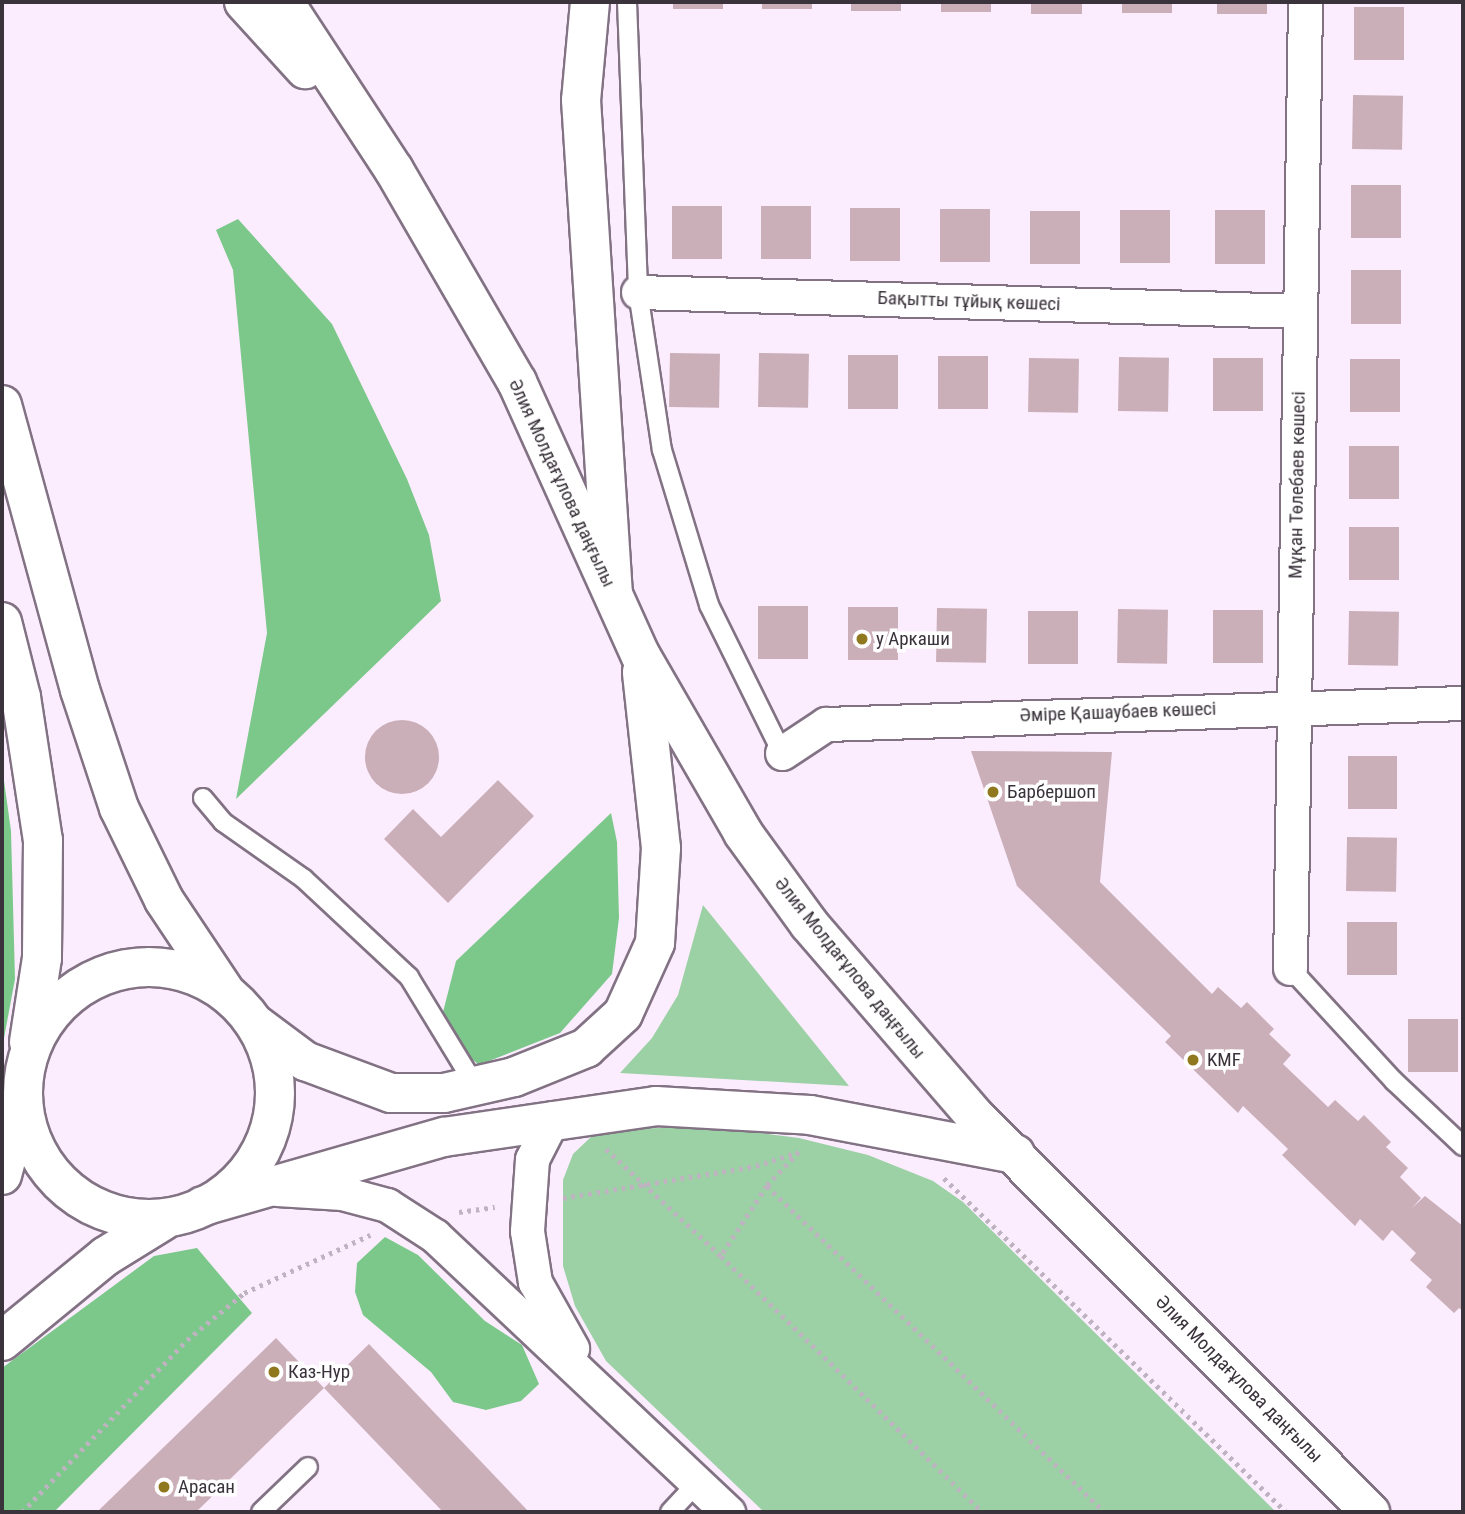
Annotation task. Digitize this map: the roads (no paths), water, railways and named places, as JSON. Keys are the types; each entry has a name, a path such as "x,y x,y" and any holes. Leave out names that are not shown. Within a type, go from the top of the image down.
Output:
{"main road":[{"path":"244,2 394,170"},
{"path":"284,2 394,170"},
{"path":"590,2 581,100 613,592"},
{"name":"Әлия Молдағұлова даңғылы","path":"394,170 516,382 641,656 743,833 809,924 974,1115 1370,1512"},
{"path":"2,405 80,690 119,808 164,900 225,991 254,1023 305,1061 391,1093 444,1093 514,1077 586,1048 623,1014 655,943 661,848 641,656"},
{"path":"2,622 20,697 43,840 42,958 22,1101 2,1175"},
{"path":"26,1061 42,1025 69,995 104,975 143,967 186,972 225,991"},
{"path":"203,1206 239,1184 264,1148 275,1106 272,1062 254,1023"},
{"path":"22,1101 31,1141 52,1175 82,1202 119,1217 163,1221"},
{"path":"2,1341 106,1256 163,1221 260,1188 444,1137 554,1118 656,1106 810,1115 1015,1154"}],"street":[{"name":"Мұқан Төлебаев көшесі","path":"1290,968 1305,2"},
{"name":"Бақытты тұйық көшесі","path":"638,292 1300,311"},
{"name":"Әміре Қашаубаев көшесі","path":"782,753 826,724 1294,705 1463,703"},
{"path":"554,1118 532,1158 526,1203 535,1282 553,1322 612,1404"},
{"path":"260,1188 342,1193 387,1205 435,1236 728,1512"}],"lane":[{"path":"627,2 638,292 662,450 709,605 782,753"},
{"path":"203,798 223,822 304,879 409,977 475,1085"},
{"path":"1290,968 1394,1081 1463,1146"},
{"path":"261,1512 308,1466"},
{"path":"670,1512 697,1483"}],"place":[{"name":"у Аркаши","path":"862,639"},
{"name":"Барбершоп","path":"993,792"},
{"name":"KMF","path":"1193,1060"},
{"name":"Каз-Нур","path":"274,1372"},
{"name":"Арасан","path":"164,1487"}]}
